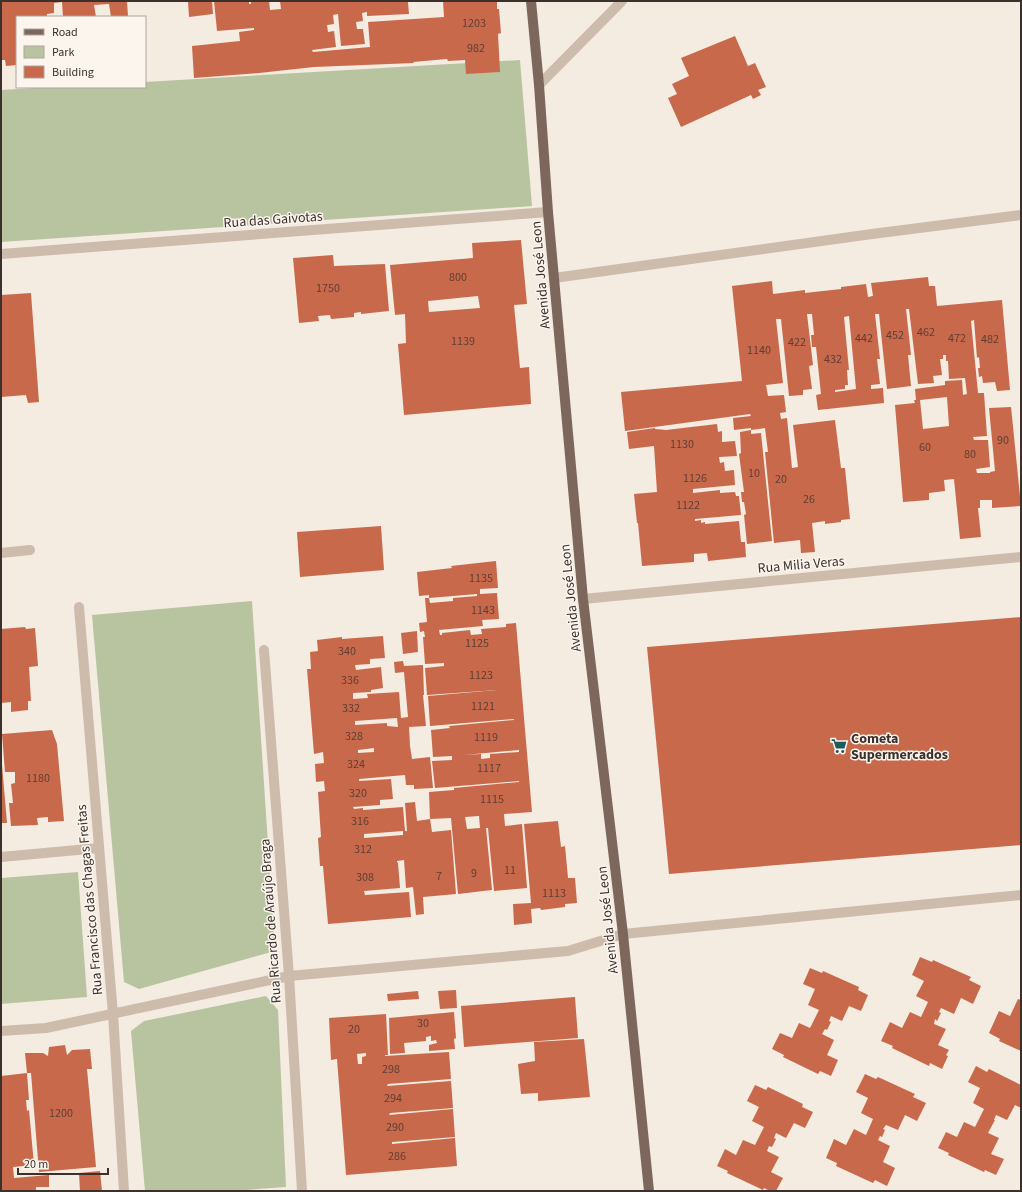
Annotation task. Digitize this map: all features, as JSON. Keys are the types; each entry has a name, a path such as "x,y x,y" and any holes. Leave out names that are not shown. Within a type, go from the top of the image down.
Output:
{"main road":[{"name":"Avenida José Leon","path":"531,1 539,85 548,212 583,599 623,934 649,1191"}],"street":[{"path":"539,85 622,1"},
{"name":"Rua das Gaivotas","path":"1,254 548,212"},
{"path":"554,278 1021,215"},
{"path":"1,553 30,550"},
{"name":"Rua Milia Veras","path":"583,599 1021,557"},
{"name":"Rua Francisco das Chagas Freitas","path":"79,607 112,1014 124,1191"},
{"name":"Rua Ricardo de Araújo Braga","path":"264,650 289,976 302,1191"},
{"path":"1,857 99,848"},
{"path":"1,1031 46,1028 289,976 568,951 623,934 1021,895"}],"green space":[{"path":"520,60 532,206 1,242 1,90 37,88 146,88 146,82"},
{"path":"252,601 275,951 139,989 124,982 92,615"},
{"path":"78,872 87,997 1,1004 1,878"},
{"path":"266,996 278,1010 286,1187 232,1191 145,1191 131,1031 144,1021"}],"building":[{"path":"1,1 127,1 128,16 111,16 109,4 94,5 96,16 63,16 62,2 54,3 54,13 47,14 47,16 16,16 16,65 6,66 5,60 1,60"},
{"path":"188,1 212,1 213,14 189,17"},
{"path":"214,1 249,1 249,4 251,4 251,1 269,1 270,10 281,9 280,1 411,1 408,2 409,14 367,16 367,12 362,13 363,21 356,22 357,29 363,29 365,44 341,46 338,14 333,15 334,24 327,25 328,32 334,31 336,47 312,50 313,52 370,47 368,22 444,17 443,1 497,1 501,33 498,34 500,72 466,74 465,60 448,61 447,59 413,62 414,63 314,67 194,78 192,46 240,41 239,32 254,30 254,28 217,31"},
{"path":"735,36 748,66 755,63 766,87 758,90 761,95 753,99 751,95 681,127 668,98 677,94 672,84 689,76 681,58"},
{"path":"521,240 527,304 514,305 520,368 529,367 531,404 404,415 398,344 406,343 405,314 395,315 390,265 473,258 472,243","holes":["478,296 480,308 429,312 428,301"]},
{"path":"333,255 334,266 385,264 389,311 361,314 361,312 354,313 354,317 331,319 330,315 318,316 319,321 299,323 293,258"},
{"path":"928,277 929,286 935,286 937,306 1002,300 1010,390 997,391 995,382 983,383 982,376 979,377 978,368 980,368 979,357 977,358 974,320 971,321 978,393 984,393 987,436 973,437 974,440 988,440 990,467 976,469 977,473 990,473 995,471 989,408 1011,407 1021,506 992,508 992,500 980,500 980,508 978,508 981,537 960,539 954,479 944,480 945,491 929,493 929,500 903,502 895,405 915,403 915,389 945,385 945,381 962,380 963,395 967,394 965,378 949,379 948,361 946,361 946,355 943,355 943,359 940,359 942,375 933,376 934,383 918,384 909,309 906,309 911,355 908,355 911,386 887,389 879,314 875,314 880,359 877,359 880,384 871,385 871,389 883,388 884,403 818,410 816,395 821,394 816,347 812,347 811,335 814,335 812,314 807,314 813,365 809,366 812,389 803,390 803,395 789,396 781,319 776,319 783,383 766,385 768,396 784,395 786,412 780,413 781,419 787,418 792,468 798,467 793,425 835,420 841,468 845,468 850,519 825,524 825,521 812,523 815,552 801,553 800,540 774,543 765,452 768,452 765,428 734,430 733,418 751,416 750,414 625,431 621,392 742,381 732,286 772,281 773,294 805,290 805,293 841,289 841,287 866,284 868,297 873,296 871,283","holes":["849,316 856,389 835,392 835,390 845,389 845,385 848,385 847,370 849,370 844,317","947,397 949,426 923,429 920,400"]},
{"path":"31,293 39,402 28,403 26,395 1,397 1,295"},
{"path":"717,424 718,432 722,431 722,442 735,441 737,456 719,457 720,463 724,462 725,471 734,470 735,485 693,489 693,493 720,490 720,493 735,492 736,496 739,496 741,515 695,519 695,521 701,520 701,523 705,522 705,524 739,521 741,542 745,542 746,557 708,561 707,553 694,554 694,562 642,566 634,494 657,492 654,446 629,449 627,432 655,428 666,430"},
{"path":"751,430 751,434 761,433 772,541 747,544 744,515 746,514 744,502 742,502 741,492 744,492 739,454 741,453 740,432"},
{"path":"381,526 384,570 300,577 297,532"},
{"path":"496,561 498,588 480,589 480,594 497,593 499,619 482,620 483,626 439,630 440,635 442,635 442,633 470,630 471,635 482,634 481,629 506,627 506,624 516,623 532,812 504,814 505,826 522,824 527,888 494,891 488,828 486,828 492,890 458,894 451,818 430,819 429,792 519,781 435,788 432,761 452,760 452,756 433,757 431,730 450,728 449,726 514,719 430,726 428,696 497,690 427,695 425,668 444,666 444,663 425,664 423,637 425,637 424,631 420,632 419,623 427,622 425,598 429,598 429,595 419,596 417,572 452,568 451,566","holes":["477,594 477,596 453,598 453,601 430,603 429,598","519,750 519,752 490,754 490,758 481,759 481,754 464,755","479,816 480,828 467,829 465,817"]},
{"name":"Cometa Supermercados","path":"1021,617 1021,845 669,874 647,647"},
{"path":"25,627 26,629 35,628 38,666 29,667 31,701 28,701 28,710 11,712 11,702 1,703 1,629"},
{"path":"417,631 418,652 403,654 401,633"},
{"path":"383,636 385,658 370,659 370,664 355,665 356,670 381,667 383,688 371,690 371,692 353,693 353,699 368,698 367,694 399,692 401,718 408,717 404,672 395,673 394,662 403,661 404,666 423,665 423,695 426,726 409,727 410,746 412,759 430,757 433,788 414,789 414,785 406,785 405,775 359,779 359,781 391,779 393,799 380,800 380,805 353,807 354,809 363,808 363,810 403,807 405,831 407,831 405,803 415,802 417,821 430,819 432,832 451,830 456,894 423,897 424,914 416,915 413,887 406,888 404,860 397,861 400,888 364,891 365,895 409,892 411,917 328,924 323,866 320,866 318,838 321,837 318,792 325,791 324,781 316,782 315,764 324,763 323,752 314,754 307,669 311,669 310,652 318,651 317,640 342,637 342,639","holes":["397,718 398,727 387,726 387,723 355,725 355,721","374,748 374,752 358,753 358,750","403,831 403,835 364,838 364,834"]},
{"path":"52,730 57,744 64,821 48,822 48,817 37,818 38,825 11,826 9,803 13,803 11,784 15,783 15,772 5,772 2,734"},
{"path":"2,765 7,823 1,823"},
{"path":"558,821 561,847 565,846 568,878 575,878 577,903 565,904 565,907 541,910 540,908 531,909 532,923 514,925 513,904 531,903 524,824"},
{"path":"920,957 932,962 933,960 971,977 969,980 981,986 973,1004 961,998 954,1014 941,1008 939,1012 941,1013 937,1021 935,1019 934,1024 946,1029 938,1045 949,1050 942,1069 930,1063 929,1066 881,1041 890,1022 902,1028 910,1012 921,1017 928,1002 916,996 924,981 912,975"},
{"path":"810,968 822,973 823,971 859,987 858,990 868,995 861,1011 849,1006 842,1021 831,1016 829,1021 831,1022 827,1030 825,1029 822,1034 834,1040 827,1055 838,1060 831,1076 820,1071 818,1074 783,1057 784,1055 772,1049 780,1033 792,1038 799,1023 810,1028 819,1010 808,1005 815,989 803,984"},
{"path":"456,990 457,1008 440,1009 438,991"},
{"path":"418,991 419,999 388,1001 387,994"},
{"path":"575,997 578,1038 464,1047 461,1006"},
{"path":"1018,999 1021,1000 1021,1051 999,1041 1000,1039 989,1033 999,1011 1010,1016"},
{"path":"454,1012 456,1038 454,1039 455,1049 429,1051 429,1045 437,1043 436,1040 431,1041 431,1036 426,1037 426,1041 404,1043 405,1053 390,1054 389,1018"},
{"path":"386,1014 388,1055 385,1056 449,1052 451,1079 388,1084 387,1086 451,1081 453,1108 390,1113 389,1115 453,1109 455,1137 392,1142 392,1144 455,1138 457,1166 346,1175 337,1059 331,1060 329,1018","holes":["366,1053 366,1056 362,1057 362,1064 358,1064 357,1054"]},
{"path":"584,1039 590,1097 538,1101 538,1093 521,1094 518,1064 535,1061 534,1042"},
{"path":"65,1045 67,1055 72,1050 90,1049 92,1069 87,1069 96,1167 39,1172 31,1073 27,1073 25,1053 43,1053 48,1056 49,1047"},
{"path":"976,1066 987,1072 989,1069 1021,1085 1021,1108 1015,1105 1007,1120 996,1115 988,1133 999,1138 991,1154 1004,1159 996,1175 985,1170 984,1172 948,1155 949,1153 938,1148 946,1132 957,1137 964,1122 975,1127 984,1109 973,1103 980,1088 968,1082"},
{"path":"27,1073 29,1100 26,1100 27,1111 29,1110 34,1165 13,1167 14,1178 49,1175 49,1187 36,1187 36,1191 1,1191 1,1076"},
{"path":"865,1074 876,1079 878,1077 915,1094 913,1097 926,1103 917,1121 905,1115 898,1130 886,1125 883,1129 885,1130 882,1137 880,1136 878,1140 890,1146 883,1162 895,1168 887,1186 875,1180 873,1183 836,1166 837,1163 826,1158 834,1139 846,1145 854,1129 866,1135 873,1119 861,1113 868,1098 856,1092"},
{"path":"755,1085 766,1090 768,1087 803,1104 802,1107 813,1112 805,1128 794,1123 786,1138 776,1133 774,1138 776,1139 772,1147 769,1146 767,1151 779,1157 771,1172 783,1178 776,1191 770,1191 764,1188 763,1190 727,1173 728,1171 717,1166 725,1149 736,1155 743,1140 755,1145 764,1127 752,1121 759,1107 747,1101"},
{"path":"100,1171 102,1191 80,1191 79,1173"}],"place":[{"name":"Cometa Supermercados","path":"839,746"}]}
